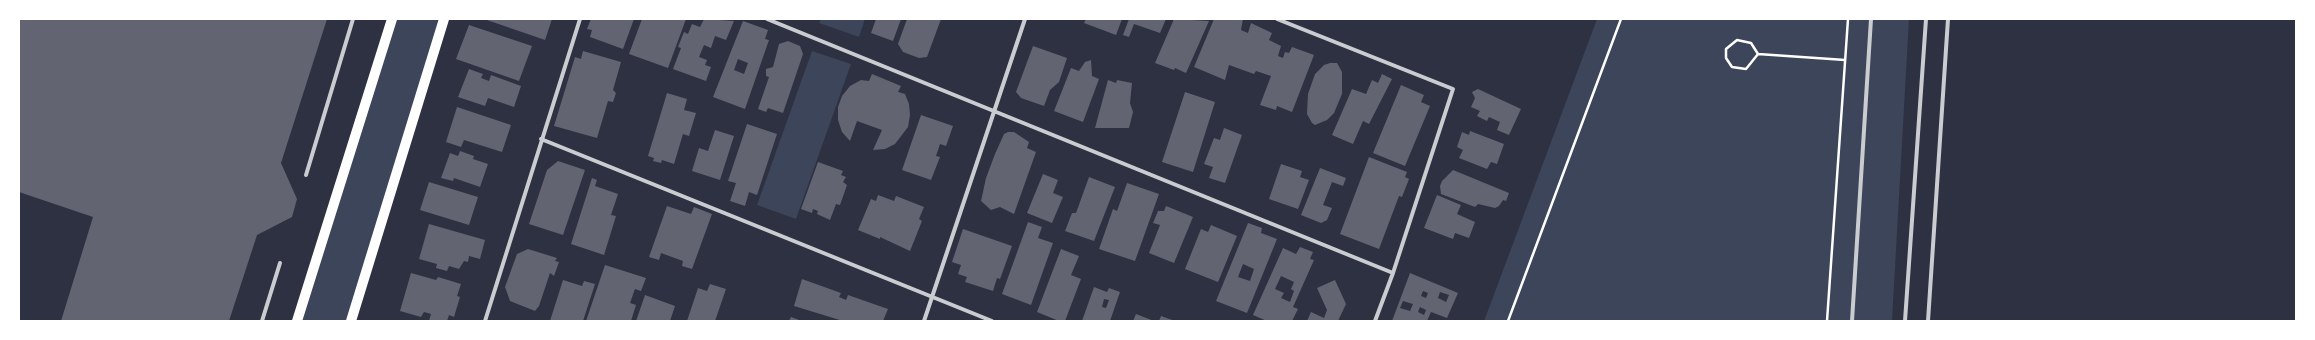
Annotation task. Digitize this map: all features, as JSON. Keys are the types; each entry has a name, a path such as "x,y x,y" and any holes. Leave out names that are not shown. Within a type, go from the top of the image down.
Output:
{"main road":[{"path":"298,321 392,19"},
{"path":"351,321 444,19"}],"street":[{"path":"306,176 353,19"},
{"path":"485,321 580,19"},
{"path":"767,19 1393,273"},
{"path":"924,321 996,111 1025,19"},
{"path":"1277,19 1453,89 1393,273 1375,321"},
{"path":"1852,321 1871,19"},
{"path":"1905,321 1926,19"},
{"path":"1928,321 1948,19"},
{"path":"541,139 992,321"},
{"path":"262,321 280,263"}],"path":[{"path":"1508,321 1621,19"},
{"path":"1827,321 1848,19"},
{"path":"1737,40 1752,43 1758,54 1746,69 1732,67 1726,58 1726,49 1737,40"},
{"path":"1758,54 1845,60"}],"shaded area":[{"path":"394,19 443,19 348,321 301,321"},
{"path":"821,19 865,19 859,37 819,23"},
{"path":"1597,19 1909,19 1892,321 1484,321"},
{"path":"812,51 851,64 796,219 757,205"}],"building":[{"path":"19,19 327,19 281,163 297,199 292,217 257,235 229,321 61,321 93,217 19,192"},
{"path":"484,19 552,19 545,40"},
{"path":"591,19 634,19 623,49 590,37 592,30 587,29"},
{"path":"642,19 686,19 668,68 629,54"},
{"path":"704,19 734,21 726,40 715,36 711,48 704,45 699,57 707,60 705,65 711,67 706,81 673,69 681,48 678,47 684,32 688,34 692,24 700,27"},
{"path":"876,19 901,19 893,41 871,33"},
{"path":"907,19 941,19 927,57 919,58 903,52 898,44"},
{"path":"1086,19 1122,19 1116,35 1084,23"},
{"path":"1129,19 1166,19 1160,33 1134,24 1129,37 1123,35"},
{"path":"1174,19 1209,21 1186,73 1175,68 1174,70 1155,63"},
{"path":"1214,19 1243,19 1241,30 1248,33 1251,23 1272,33 1269,40 1281,46 1278,56 1283,58 1285,52 1289,53 1292,47 1314,55 1292,112 1277,106 1276,110 1260,105 1271,76 1256,71 1254,74 1229,65 1225,80 1194,67"},
{"path":"743,21 768,30 765,39 769,40 745,109 713,97","holes":["738,59 748,63 744,74 734,70"]},
{"path":"469,25 532,46 519,81 456,59"},
{"path":"788,41 800,46 803,54 783,113 768,108 766,112 758,109 769,77 766,76 766,69 773,67 779,44"},
{"path":"1033,46 1067,58 1059,82 1050,90 1044,106 1021,98 1016,92"},
{"path":"583,51 621,62 613,90 616,93 613,102 608,101 597,138 554,126 575,57 581,59"},
{"path":"1091,60 1092,76 1099,79 1083,122 1054,111 1071,68 1079,71 1085,62"},
{"path":"1337,63 1342,72 1342,94 1334,113 1327,120 1315,125 1312,123 1307,114 1308,94 1315,74 1324,65"},
{"path":"469,69 483,74 481,78 489,81 491,75 521,86 514,107 488,98 485,106 458,97"},
{"path":"872,74 901,86 898,92 905,94 909,104 910,115 908,127 895,144 885,149 873,150 882,130 857,121 850,141 842,132 838,120 838,107 842,96 850,86 861,80 869,81"},
{"path":"1382,74 1392,79 1369,124 1363,121 1353,144 1332,135 1352,89 1366,94 1372,80 1378,83"},
{"path":"1108,80 1116,83 1117,80 1132,83 1130,103 1133,112 1129,128 1095,128"},
{"path":"1401,85 1424,95 1421,102 1430,106 1405,166 1373,153"},
{"path":"1478,89 1521,109 1509,135 1497,130 1500,122 1489,117 1487,121 1477,116 1480,111 1471,107 1475,98 1472,92"},
{"path":"1185,92 1215,102 1193,172 1162,162"},
{"path":"667,93 687,99 684,110 696,113 689,136 683,134 674,164 662,160 661,163 653,161 654,158 648,156"},
{"path":"457,107 511,125 502,152 464,140 461,147 446,142"},
{"path":"921,115 953,126 946,146 940,144 936,156 940,157 931,180 902,170"},
{"path":"747,124 777,134 757,195 749,192 745,206 730,201 736,183 728,181"},
{"path":"1224,128 1242,135 1225,183 1209,178 1213,167 1204,164 1214,138 1220,140"},
{"path":"715,130 734,136 720,180 692,171 699,148 708,151"},
{"path":"1470,131 1504,144 1497,164 1491,162 1487,169 1459,158 1463,150 1457,147 1462,132 1469,135"},
{"path":"1014,132 1029,142 1027,148 1036,152 1014,214 1000,207 991,210 981,201 986,178 995,154 1004,134"},
{"path":"460,151 474,156 473,159 488,164 480,187 454,178 453,181 441,178 450,153 458,156"},
{"path":"1369,157 1407,172 1405,177 1409,179 1402,197 1399,196 1379,249 1340,234"},
{"path":"558,161 585,170 563,235 529,224 547,170"},
{"path":"818,162 843,171 841,175 846,177 843,182 847,185 840,205 836,204 830,220 817,214 818,211 813,209 812,213 801,209"},
{"path":"1281,164 1302,171 1300,177 1309,180 1298,209 1269,199"},
{"path":"1320,168 1346,178 1343,186 1332,182 1323,205 1332,208 1327,220 1321,223 1301,215"},
{"path":"1453,170 1509,193 1506,201 1503,200 1499,206 1495,208 1478,204 1475,207 1441,194 1440,186 1442,181"},
{"path":"1043,174 1058,180 1053,193 1063,197 1052,223 1027,213"},
{"path":"1089,177 1115,187 1094,241 1065,231 1072,213 1076,213"},
{"path":"592,178 597,180 595,186 618,194 611,215 616,216 604,255 571,244"},
{"path":"429,182 478,197 469,225 420,210"},
{"path":"1127,183 1159,194 1135,261 1099,249 1113,209 1117,211"},
{"path":"878,195 894,201 896,196 924,207 919,219 922,221 910,251 880,237 880,239 858,230 871,199 876,201"},
{"path":"1437,195 1461,205 1457,214 1475,222 1469,238 1455,233 1453,239 1424,228"},
{"path":"667,206 691,214 694,207 712,214 692,269 682,266 683,261 661,253 659,260 649,257"},
{"path":"1166,206 1193,217 1174,263 1149,253 1160,225 1153,223 1158,211 1164,211"},
{"path":"1028,222 1042,227 1038,238 1053,243 1031,305 1002,294"},
{"path":"1248,223 1262,228 1261,233 1277,239 1247,313 1216,301","holes":["1243,264 1254,269 1250,281 1238,277"]},
{"path":"429,224 485,240 480,259 469,256 468,262 464,261 459,269 449,266 447,271 436,268 437,264 419,259"},
{"path":"1211,225 1237,236 1218,282 1185,269 1201,229 1208,232"},
{"path":"963,229 1012,246 1000,279 997,278 993,291 965,282 967,277 958,274 961,265 952,262"},
{"path":"1300,247 1313,252 1310,259 1314,260 1293,307 1298,309 1292,321 1267,321 1253,315 1283,248 1296,254","holes":["1281,276 1294,282 1291,289 1294,291 1290,302 1281,298 1284,293 1275,289"]},
{"path":"528,249 557,258 555,261 559,262 554,276 550,273 539,306 535,311 510,301 505,287 517,254"},
{"path":"1061,249 1079,256 1071,275 1081,279 1065,321 1059,321 1037,312"},
{"path":"605,265 646,278 641,291 635,289 630,303 636,305 631,321 586,321"},
{"path":"411,273 436,280 438,277 461,284 457,296 460,297 454,317 449,315 447,321 429,321 431,314 424,312 421,317 400,311"},
{"path":"1410,273 1458,293 1447,318 1431,312 1427,321 1392,321","holes":["1423,291 1428,293 1426,298 1421,296","1440,292 1449,295 1446,302 1438,298","1403,301 1413,304 1410,311 1400,308","1420,307 1426,310 1424,315 1418,312"]},
{"path":"802,279 841,293 839,297 846,300 848,295 888,309 883,321 843,321 794,306"},
{"path":"563,280 582,286 584,281 595,284 583,321 550,321"},
{"path":"1335,280 1346,304 1338,321 1307,321 1311,312 1324,318 1327,310 1317,288"},
{"path":"710,284 726,289 715,321 687,321 698,288 707,291"},
{"path":"1094,287 1107,292 1109,288 1120,292 1110,321 1082,321","holes":["1104,299 1109,300 1106,308 1102,307"]},
{"path":"645,295 675,306 670,321 636,321"},
{"path":"1136,314 1154,321 1133,321"},
{"path":"1161,316 1175,321 1159,321"},
{"path":"791,317 802,321 789,321"}]}
